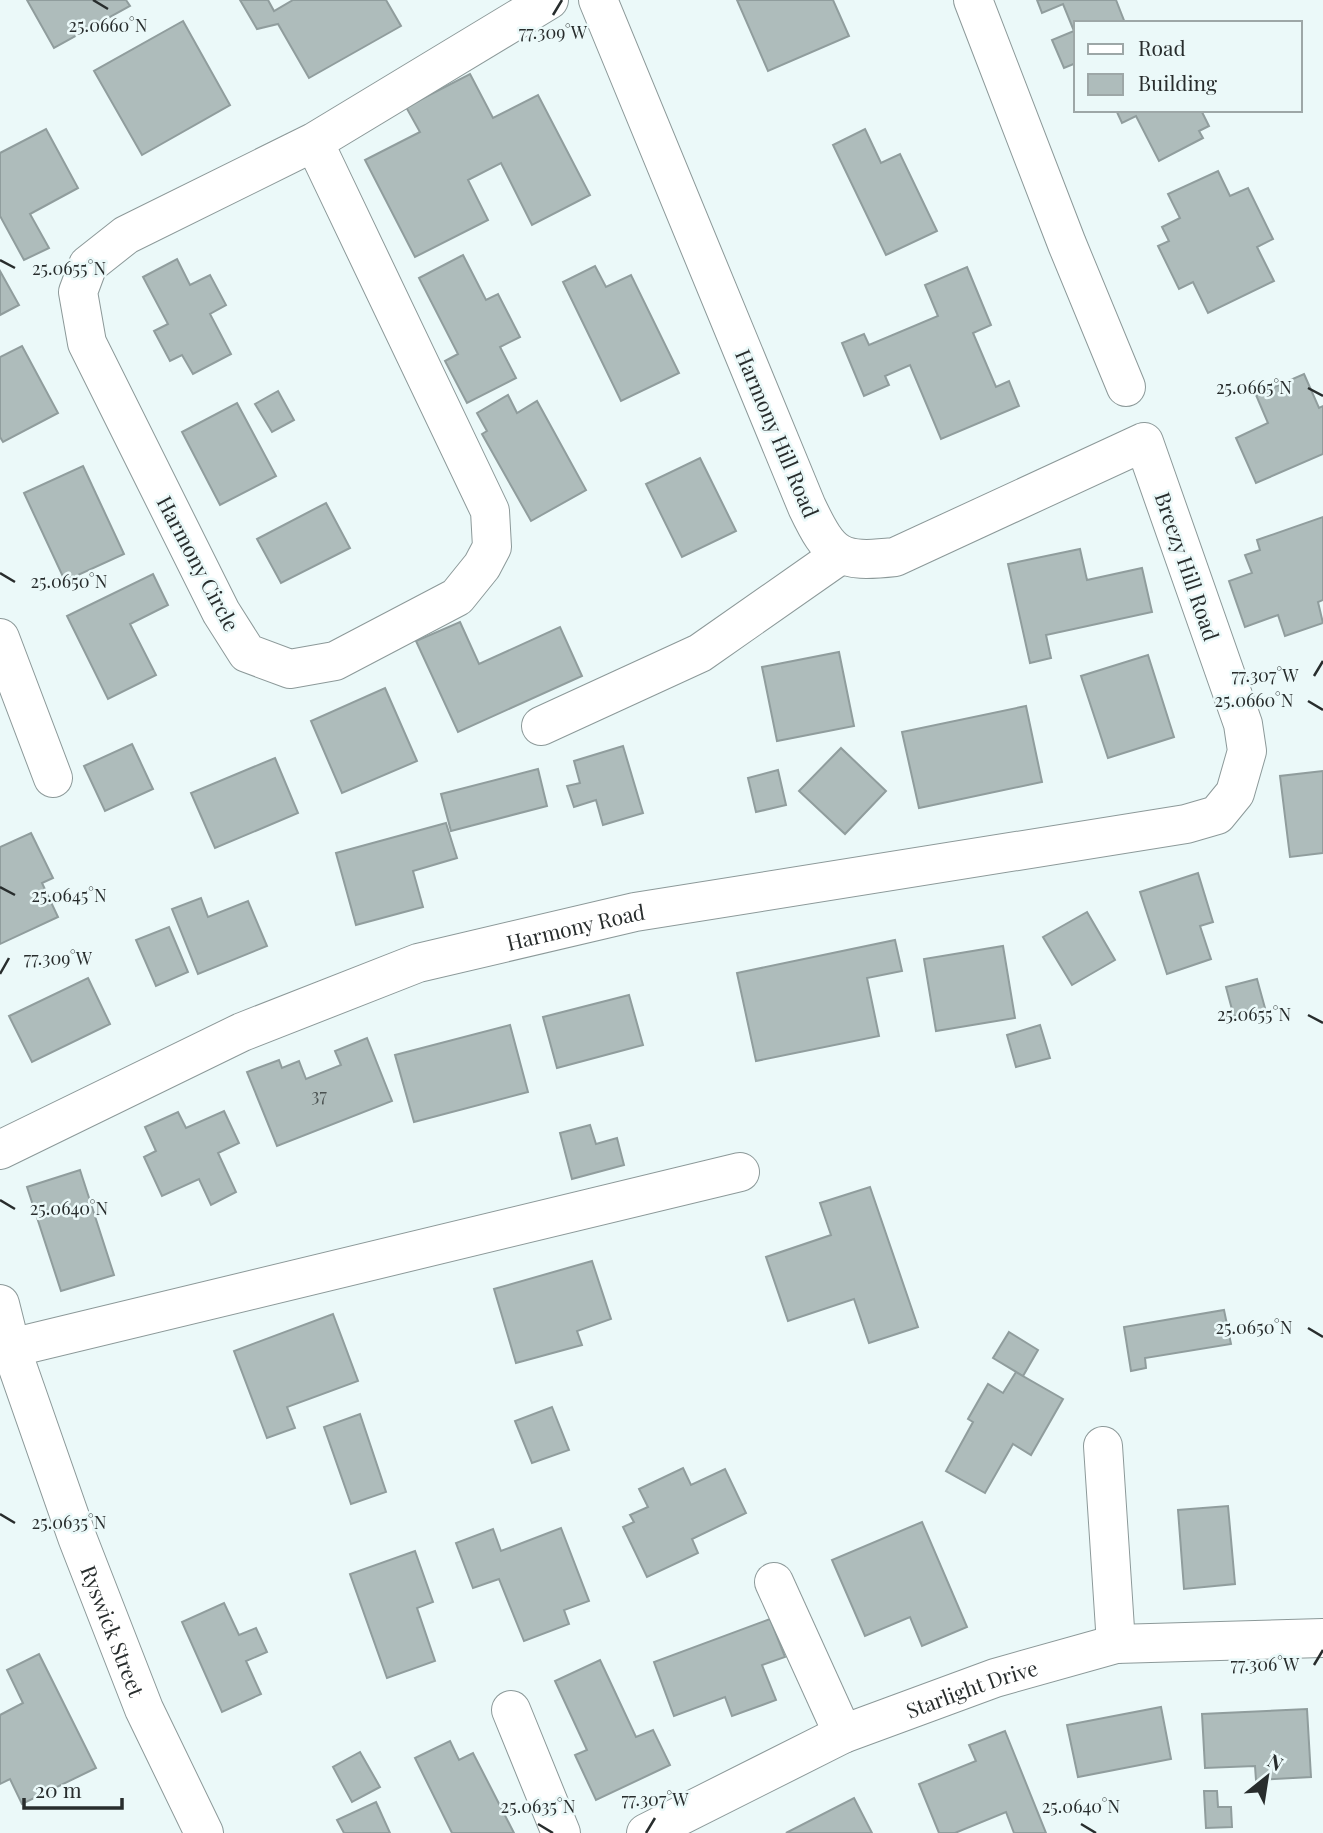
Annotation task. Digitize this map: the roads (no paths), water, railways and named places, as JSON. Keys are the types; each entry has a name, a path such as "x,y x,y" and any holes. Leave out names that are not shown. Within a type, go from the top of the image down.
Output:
{"street":[{"name":"Harmony Circle","path":"314,142 490,511 492,547 482,566 457,597 335,661 290,669 247,653 221,612 88,343 78,292 88,265 125,235 314,142 549,0"},
{"name":"Harmony Hill Road","path":"598,0 807,507 823,541 840,555"},
{"path":"973,0 1062,231 1126,387"},
{"name":"Breezy Hill Road","path":"840,555 866,560 895,557 1144,442 1243,724 1247,751 1235,793 1217,815 1186,824"},
{"path":"541,726 700,653 840,555"},
{"path":"0,638 53,778"},
{"name":"Harmony Road","path":"0,1150 242,1032 418,963 635,912 1186,824"},
{"path":"11,1348 740,1172"},
{"name":"Ryswick Street","path":"0,1304 11,1348 77,1537 139,1696 204,1833"},
{"path":"1102,1446 1116,1644"},
{"path":"774,1582 843,1734"},
{"name":"Starlight Drive","path":"646,1833 843,1734 995,1678 1116,1644 1323,1637"},
{"path":"511,1710 561,1833"}]}
